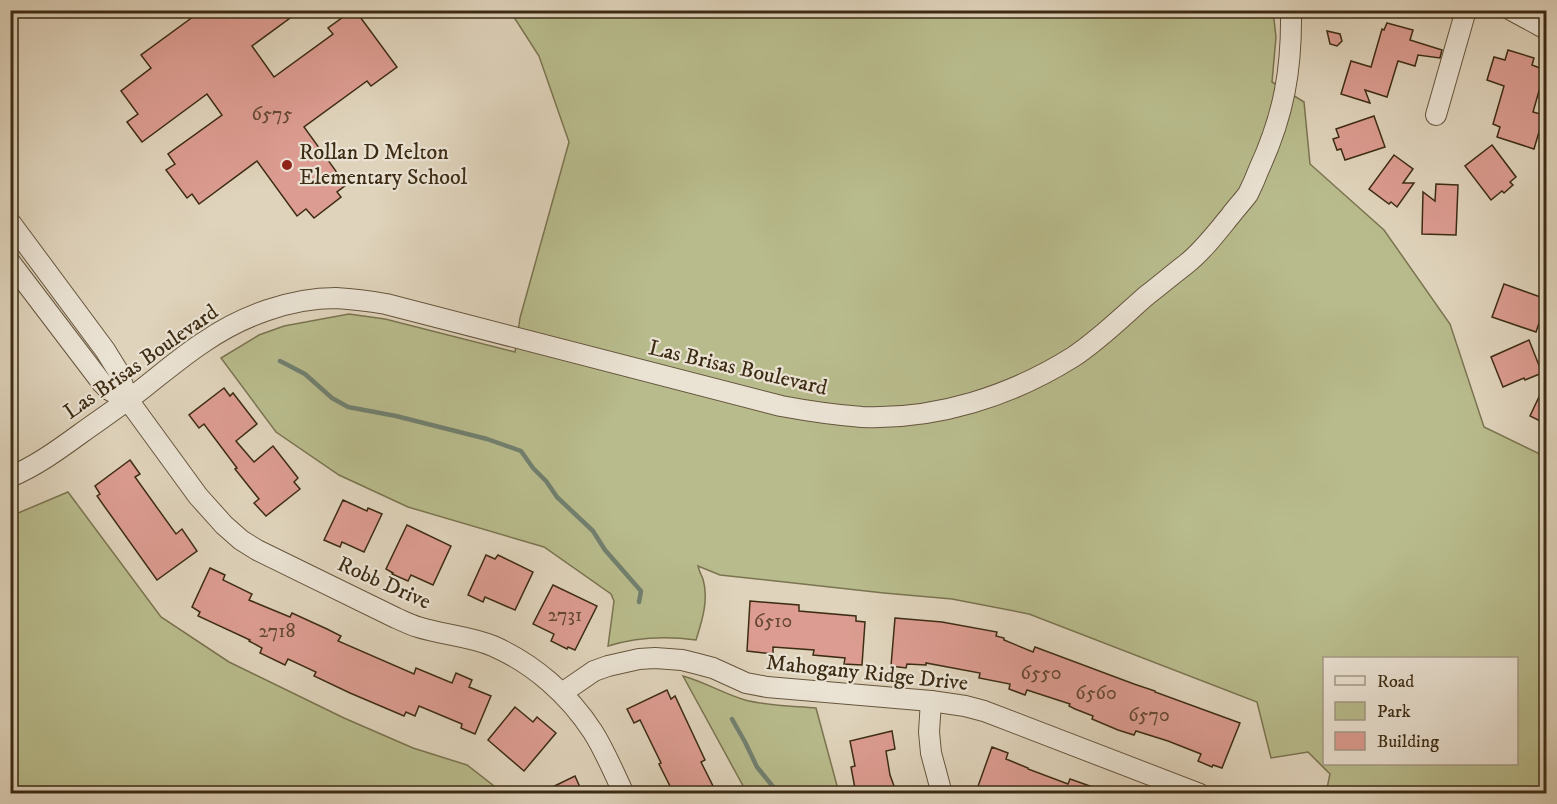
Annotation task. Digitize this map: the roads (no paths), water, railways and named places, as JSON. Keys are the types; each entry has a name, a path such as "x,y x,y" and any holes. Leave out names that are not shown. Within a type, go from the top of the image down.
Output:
{"street":[{"name":"Las Brisas Boulevard","path":"10,477 51,455 205,341 242,320 296,302 334,298 386,304 781,406 826,414 865,417 903,416 971,403 1007,391 1074,356 1100,337 1213,238 1248,193 1279,120 1292,44 1291,10"},
{"path":"1436,115 1466,10"},
{"path":"1511,10 1546,29"},
{"name":"Robb Drive","path":"10,222 105,350 118,371 128,400 210,510 224,525 249,545 280,562 416,627 493,646 530,666 573,704 594,733 624,794"},
{"name":"Robb Drive","path":"10,262 102,384 128,400"},
{"name":"Mahogany Ridge Drive","path":"562,693 594,671 608,666 639,659 682,660 713,668 746,683 767,687 931,700 965,706 984,711 1200,794"},
{"path":"931,700 928,732 942,794"}],"waterway":[{"path":"280,361 305,374 332,398 348,407 396,416 487,439 521,451 557,497 593,531 605,550 641,591 639,602"},
{"path":"732,719 757,767 779,794"}],"place":[{"name":"Rollan D Melton Elementary School","path":"287,165"}]}
